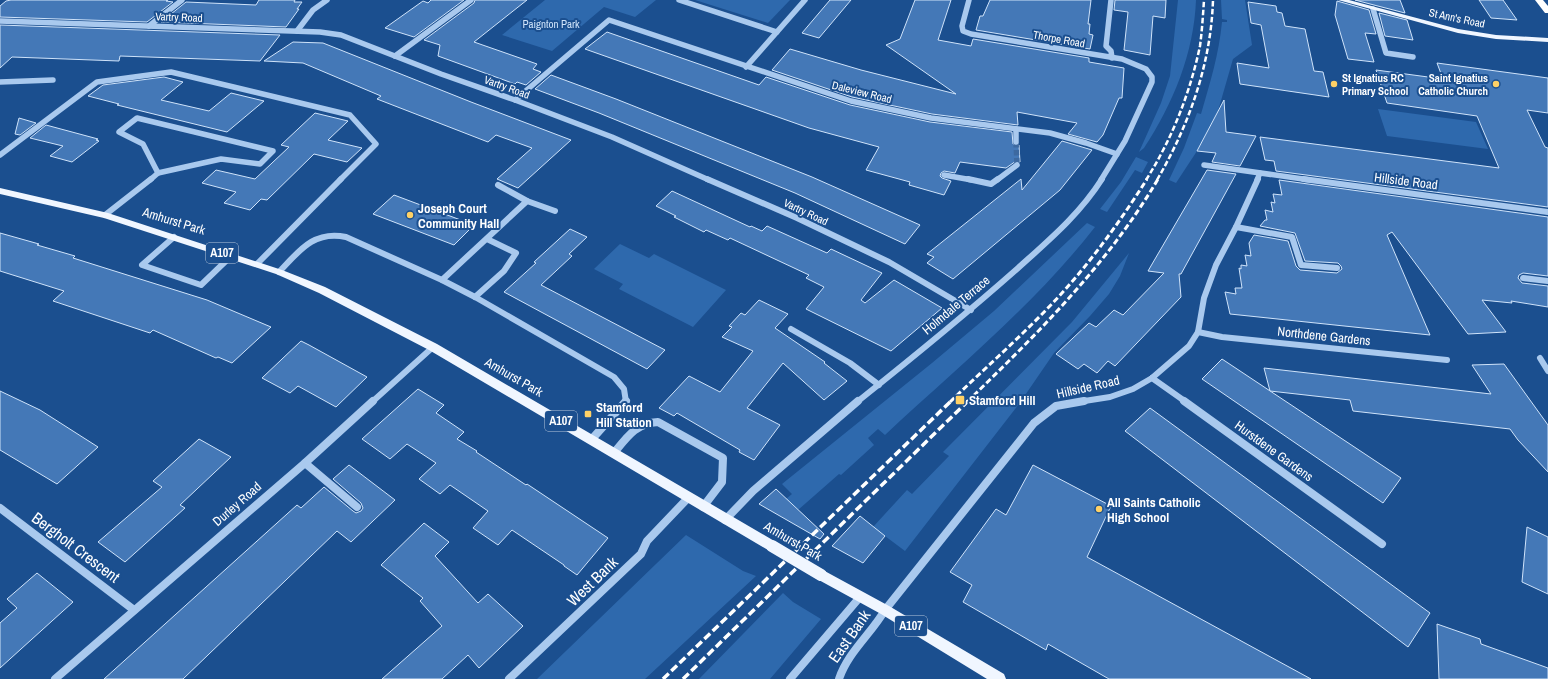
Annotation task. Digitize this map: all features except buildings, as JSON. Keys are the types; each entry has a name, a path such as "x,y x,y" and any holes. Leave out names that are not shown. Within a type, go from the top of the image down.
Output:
{"highway":[{"path":"1539,0 1548,11"}],"main road":[{"name":"St Ann's Road","path":"1341,0 1478,35 1548,40"},
{"name":"Amhurst Park","path":"0,191 105,215 257,264 322,290 433,347 592,439 725,520 885,610 999,679"}],"street":[{"path":"149,26 182,0"},
{"path":"297,31 313,10 327,0"},
{"path":"395,56 471,0"},
{"path":"679,0 777,32"},
{"path":"746,67 805,0"},
{"name":"Thorpe Road","path":"969,0 962,26 963,31 971,34 1112,58 1137,64 1149,72"},
{"path":"1111,0 1106,46 1111,51 1112,58"},
{"path":"1372,9 1386,53 1414,57"},
{"name":"Daleview Road","path":"515,100 609,20 851,101 931,118 1041,131 1063,136 1117,154"},
{"name":"Vartry Road","path":"0,21 297,31 341,35 612,137 797,218 889,262 971,310"},
{"path":"0,155 97,82 171,72 350,115 376,144 257,264"},
{"name":"Holmdale Terrace","path":"725,520 753,491 879,384 971,310 1068,223 1092,194 1125,141 1152,82 1152,77 1149,72"},
{"path":"0,82 53,80"},
{"path":"105,215 158,173 221,159 260,164 273,151 137,118 120,132 143,144 158,173"},
{"path":"1016,129 1016,142"},
{"path":"944,175 991,184 1017,165"},
{"name":"Hillside Road","path":"1204,165 1548,212"},
{"name":"Hillside Road","path":"885,610 1034,423 1056,406 1110,397 1133,389 1152,378 1189,346 1198,332 1204,298 1216,265 1236,227 1260,173"},
{"path":"498,185 527,201 555,211"},
{"path":"442,280 527,201"},
{"path":"1236,227 1292,237 1301,265 1337,268"},
{"path":"279,272 304,247 318,237 331,234 346,237 442,280 475,297 614,377 624,389 626,402 592,439"},
{"path":"174,237 142,265 201,285 231,256"},
{"path":"475,297 508,267 514,260 516,253 487,239"},
{"path":"1523,278 1548,281"},
{"path":"791,329 850,363 879,384"},
{"name":"Northdene Gardens","path":"1198,332 1222,337 1447,360"},
{"name":"Durley Road","path":"55,679 304,463 433,347"},
{"path":"1540,358 1548,371"},
{"name":"Hurstdene Gardens","path":"1152,378 1382,544"},
{"path":"614,453 630,433 638,426 647,422 658,422 723,458 722,482 703,507"},
{"path":"304,463 356,507"},
{"name":"West Bank","path":"509,679 641,554 647,541 688,498"},
{"name":"Bergholt Crescent","path":"0,508 134,610"},
{"path":"790,679 860,597"},
{"name":"East Bank","path":"838,679 842,667 862,640 870,632 885,610"}],"green space":[{"name":"Paignton Park","path":"545,0 656,0 635,17 604,7 552,51 502,35"},
{"path":"695,0 790,0 768,23"},
{"path":"1178,0 1196,0 1191,39 1186,59 1173,96 1164,114 1144,148 1139,152 1161,103 1170,76"},
{"path":"1221,0 1245,0 1252,45 1233,59 1218,111 1197,151 1176,183 1169,180 1184,148 1197,113 1201,114 1211,80 1221,34 1222,22 1227,22 1227,20 1222,19"},
{"path":"1378,109 1476,122 1488,149 1387,136"},
{"path":"1136,157 1148,162 1142,173 1135,170 1107,212 1100,209 1121,182"},
{"path":"1087,223 1095,227 1071,256 1021,309 967,360 885,435 878,429 868,438 874,445 841,475 839,474 798,510 786,499 792,494 782,484 994,311"},
{"path":"620,244 649,258 654,254 726,290 693,327 619,289 623,284 594,269"},
{"path":"1129,253 1120,276 1109,294 1054,353 1019,404 905,551 873,527 907,490 912,494 949,456 943,452 1072,322"},
{"path":"686,535 743,571 756,576 645,679 537,679"},
{"path":"783,593 793,602 821,619 770,679 699,679"}],"tunnel":[{"path":"1016,142 1017,165"}],"railway":[{"path":"1146,180 1172,132 1191,81 1200,46 1204,0"},
{"path":"1157,180 1179,138 1203,71 1208,47 1213,0"},
{"path":"950,402 1023,333 1075,279 1100,247 1147,179"},
{"path":"968,401 1045,324 1094,269 1117,240 1158,179"},
{"path":"663,679 951,401"},
{"path":"683,679 968,401"}],"place":[{"name":"St Ignatius RC Primary School","path":"1334,84"},
{"name":"Saint Ignatius Catholic Church","path":"1496,84"},
{"name":"Joseph Court Community Hall","path":"410,215"},
{"name":"Stamford Hill","path":"960,400"},
{"name":"Stamford Hill Station","path":"588,414"},
{"name":"All Saints Catholic High School","path":"1099,509"}]}
